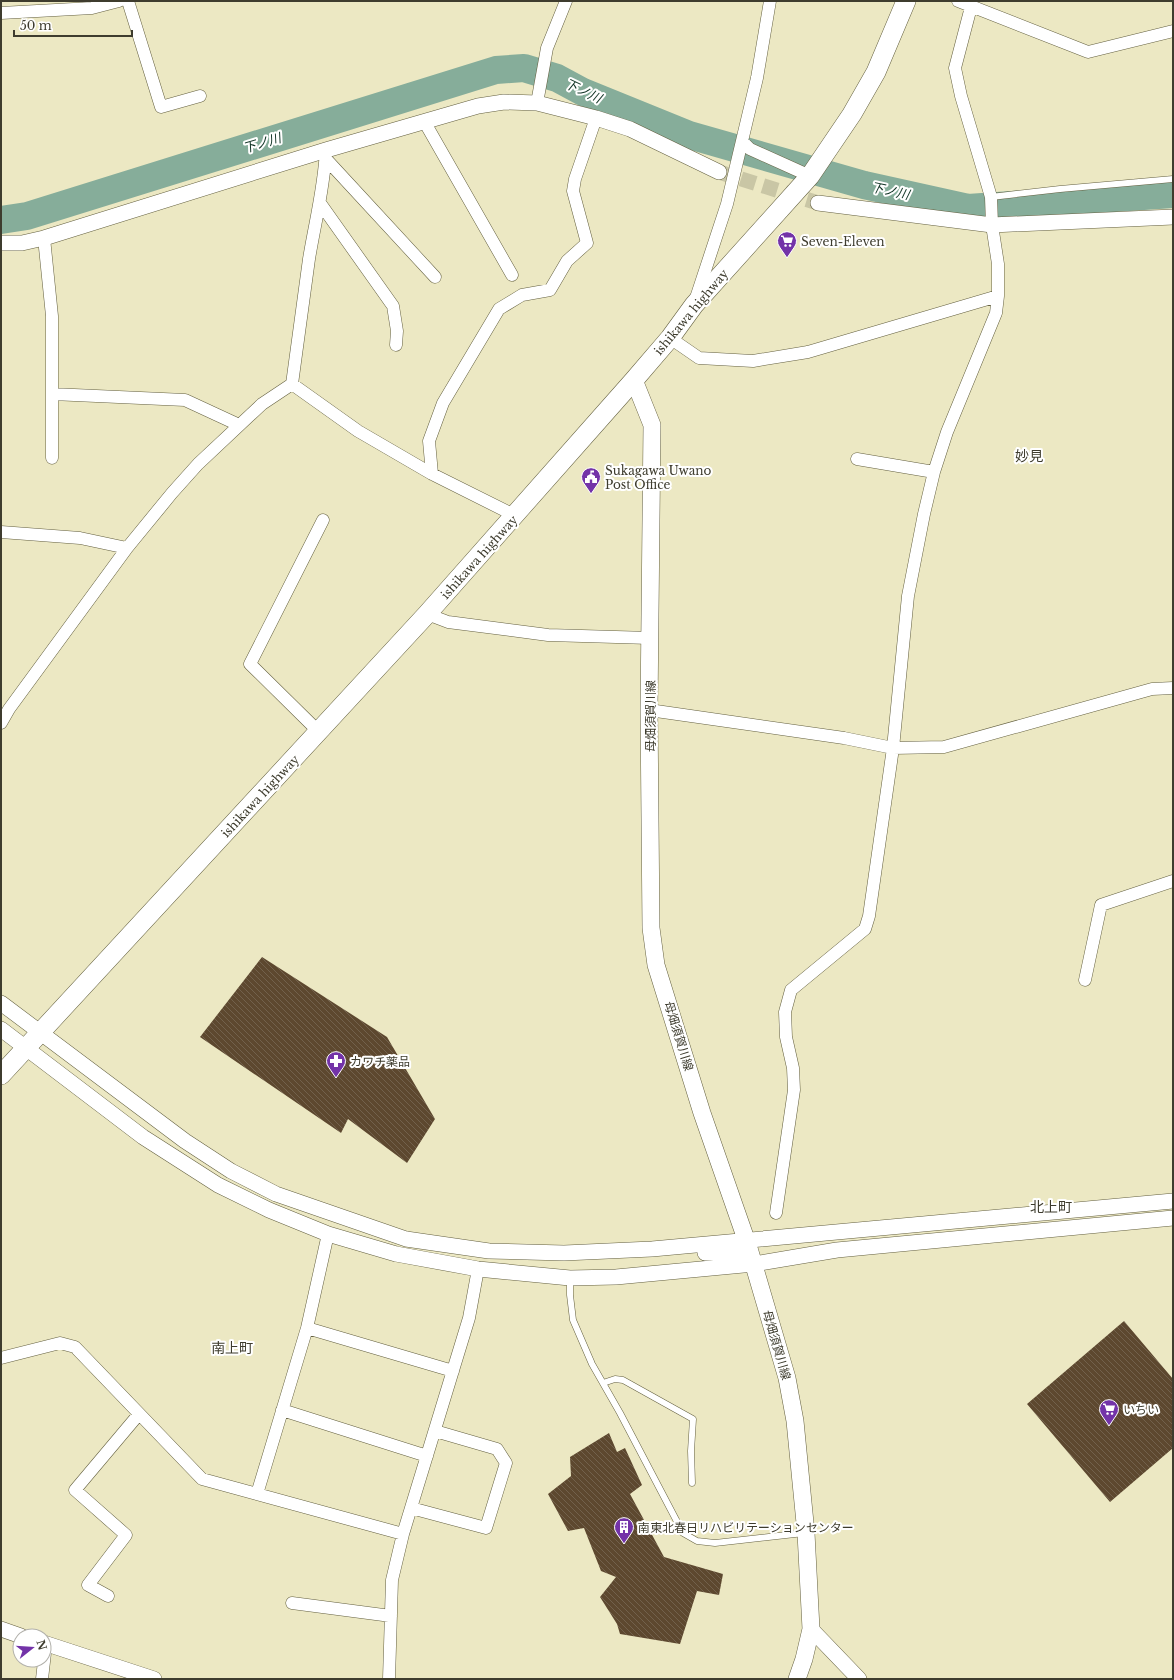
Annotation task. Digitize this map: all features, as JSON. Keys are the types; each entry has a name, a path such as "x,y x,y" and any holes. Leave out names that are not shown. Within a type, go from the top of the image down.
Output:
{"main road":[{"name":"ishikawa highway","path":"1,1075 428,614 516,516 634,380 670,338 694,305 810,176 852,114 876,72 906,1"},
{"name":"母畑須賀川線","path":"634,380 652,425 649,710 651,928 656,965 702,1113 749,1249 790,1392 795,1421 806,1533 811,1630 804,1659 797,1679"}],"street":[{"path":"1,13 92,8 122,1 161,107 200,96"},
{"path":"538,103 546,48 566,1"},
{"path":"694,305 727,204 757,78 770,1"},
{"path":"958,1 1088,52 1173,31"},
{"path":"776,1213 794,1090 793,1068 786,1037 785,1012 791,990 865,929 869,916 893,748 908,596 934,472 947,432 996,313 998,296 998,264 992,225 991,196 978,156 955,68 971,7"},
{"path":"1,243 22,242 44,238 326,155 424,121 478,106 504,102 538,103 596,118 630,129 718,172"},
{"path":"432,474 429,441 443,403 499,309 522,295 550,290 567,260 587,243 573,191 575,179 596,118"},
{"path":"424,121 512,275"},
{"path":"742,141 750,149 810,176"},
{"path":"1,723 5,706 128,548 188,476 239,424 262,404 292,384 309,259 324,182 326,155"},
{"path":"326,155 435,277"},
{"path":"320,203 393,306 397,332 396,345"},
{"path":"818,203 992,225 1173,217"},
{"path":"44,238 52,316 52,458"},
{"path":"670,338 699,358 753,361 808,352 998,296"},
{"path":"292,384 358,430 432,474 516,516"},
{"path":"52,394 185,400 239,424"},
{"path":"857,459 934,472"},
{"path":"319,732 250,664 323,520"},
{"path":"1,532 80,538 128,548"},
{"path":"428,614 448,622 548,635 650,638"},
{"path":"649,710 844,738 893,748 944,747 1152,689 1173,688"},
{"path":"1085,980 1101,905 1173,881"},
{"path":"1,1003 185,1141 231,1171 276,1194 406,1239 497,1251 564,1253 652,1249 694,1253 749,1249 1173,1201"},
{"path":"1,1029 143,1137 218,1185 269,1210 328,1234 396,1254 478,1270 570,1278 616,1277 749,1249 837,1250 1173,1218"},
{"path":"257,1494 307,1328 328,1234"},
{"path":"389,1679 392,1580 403,1534 469,1318 478,1270"},
{"path":"307,1328 453,1371"},
{"path":"1,1358 60,1343 75,1347 202,1479 403,1534"},
{"path":"282,1410 427,1456"},
{"path":"108,1596 88,1585 126,1535 75,1490 139,1414"},
{"path":"411,1508 486,1528 506,1463 496,1449 435,1431"},
{"path":"292,1603 391,1616"},
{"path":"1,1629 12,1633"},
{"path":"811,1630 859,1679"},
{"path":"52,1646 154,1679"},
{"path":"42,1679 43,1668"}],"lane":[{"path":"991,196 1060,188 1173,179"},
{"path":"570,1278 570,1295 573,1320 592,1364 620,1413 683,1533 696,1541 715,1543 806,1533"},
{"path":"603,1383 615,1379 624,1380 693,1419 691,1451 692,1483"}],"building":[{"name":"カワチ薬品","path":"262,957 387,1037 435,1119 407,1163 348,1119 341,1133 200,1037"},
{"name":"いちい","path":"1124,1321 1173,1379 1173,1448 1110,1502 1027,1404"},
{"name":"南東北春日リハビリテーションセンター","path":"609,1433 617,1452 625,1448 642,1485 630,1494 664,1557 723,1574 719,1595 697,1591 680,1644 620,1634 617,1624 600,1597 616,1577 601,1571 584,1528 568,1531 548,1494 571,1476 570,1457"}],"waterway":[{"name":"下ノ川","path":"1,220 27,216 496,70 524,68 557,78 583,92 689,135 864,185 968,208 1173,194"}],"tunnel":[{"path":"719,172 818,203"}],"place":[{"name":"Seven-Eleven","path":"787,258"},
{"name":"Sukagawa Uwano Post Office","path":"591,494"},
{"name":"カワチ薬品","path":"336,1078"},
{"name":"いちい","path":"1109,1426"},
{"name":"南東北春日リハビリテーションセンター","path":"624,1544"}],"district":[{"name":"妙見","path":"1029,456"},
{"name":"北上町","path":"1051,1207"},
{"name":"南上町","path":"232,1348"}]}
